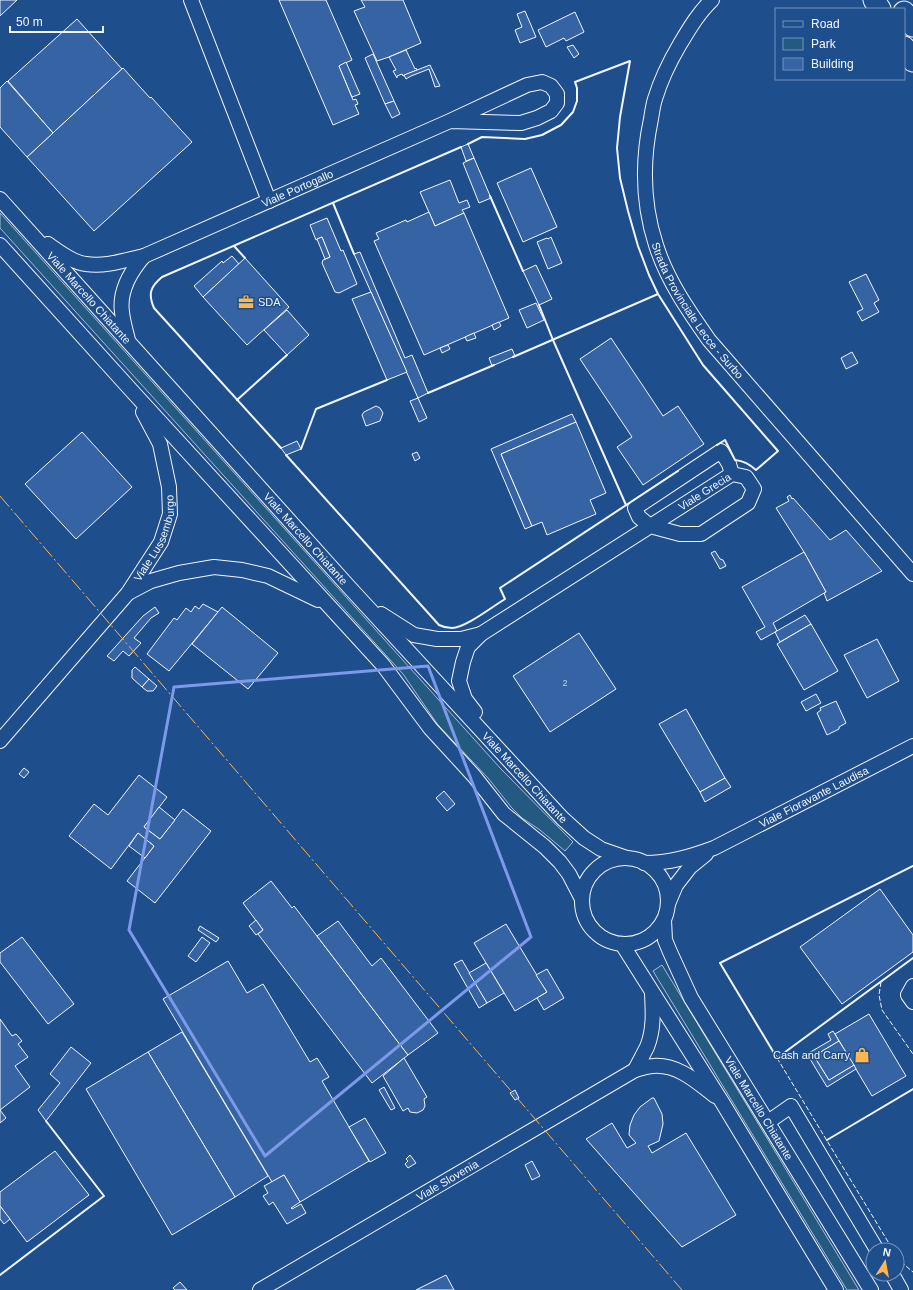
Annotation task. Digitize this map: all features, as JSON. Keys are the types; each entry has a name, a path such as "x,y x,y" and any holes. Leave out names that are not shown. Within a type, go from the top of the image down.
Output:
{"highway":[{"path":"905,14 913,26"},
{"path":"905,49 913,61"}],"street":[{"path":"191,0 269,201"},
{"name":"Strada Provinciale Lecce - Surbo","path":"712,0 688,30 669,63 655,100 647,138 644,176 647,208 656,245 669,278 686,307 709,340 913,574"},
{"name":"Viale Portogallo","path":"28,230 66,256 85,264 103,264 144,256 450,121 526,85 542,82 551,86 557,94 557,103 551,111 522,123 450,121"},
{"name":"Viale Marcello Chiatante","path":"0,199 369,608 562,818 584,838 601,849 644,863 654,870 662,880 667,891 668,904 664,920 665,940 691,998 871,1290"},
{"name":"Viale Marcello Chiatante","path":"0,245 383,665 430,728 474,776 504,814 560,862 569,874 582,899"},
{"name":"Viale Portogallo","path":"129,342 122,312 122,298 128,277 144,256"},
{"name":"Viale Lussemburgo","path":"0,741 128,594 161,542 170,514 169,487 160,444 131,390"},
{"path":"650,526 639,517 635,508 720,451 729,464 732,474"},
{"name":"Viale Grecia","path":"510,763 488,727 465,700 459,681 468,647 481,634 650,526 732,474 746,477 754,489 748,504 701,534 680,534 650,526"},
{"name":"Viale Lussemburgo","path":"128,594 151,581 179,573 214,567 242,570 268,576 296,588 328,605"},
{"name":"Viale Grecia","path":"369,608 388,617 414,635 436,639 461,639 481,634"},
{"name":"Viale Fioravante Laudisa","path":"644,863 660,863 684,858 714,848 913,746"},
{"name":"Viale Fioravante Laudisa","path":"668,904 676,885 690,867 714,848"},
{"name":"Viale Marcello Chiatante","path":"627,858 614,860 601,865 591,874 584,886 582,899 583,912 588,925 597,935 609,942 622,944 635,943 647,939 657,931 664,920"},
{"path":"622,944 722,1102 836,1290"},
{"path":"913,986 908,995 913,1002"},
{"path":"635,1070 647,1047 651,1033 654,1014 652,991"},
{"name":"Viale Slovenia","path":"260,1290 635,1070 654,1066 672,1068 688,1075 722,1102"},
{"path":"768,1122 791,1106 872,1242"}],"highlighted area":[{"path":"428,666 531,937 265,1156 129,930 174,687"}],"green space":[{"path":"0,213 501,769 573,842 565,851 540,830 522,818 488,778 438,725 403,674 0,228"},
{"path":"662,965 859,1290 847,1290 653,971"}],"building":[{"path":"0,0 17,0 0,16"},
{"path":"279,0 326,0 352,60 339,66 353,100 356,99 358,104 355,105 359,114 333,125"},
{"path":"361,0 403,0 421,43 377,61 354,11 365,7"},
{"path":"525,11 536,37 520,43 515,30 522,27 517,14"},
{"path":"575,12 584,32 566,41 564,38 546,47 538,30"},
{"path":"77,19 122,69 53,133 8,81"},
{"path":"573,45 579,54 574,58 567,47"},
{"path":"406,50 415,69 416,68 417,70 403,76 402,74 397,76 397,78 393,71 396,70 389,57"},
{"path":"373,54 394,101 385,104 365,58"},
{"path":"346,62 360,94 352,97 339,66"},
{"path":"430,65 440,86 435,87 429,69 406,79 404,75"},
{"path":"123,68 192,142 94,231 27,157"},
{"path":"7,81 53,133 27,157 0,127 0,88"},
{"path":"394,101 400,114 392,118 385,104"},
{"path":"468,144 474,158 466,161 461,147"},
{"path":"474,158 491,198 479,203 463,163"},
{"path":"531,168 557,227 523,242 497,183"},
{"path":"450,180 459,203 467,200 470,207 462,210 464,213 435,226 420,192"},
{"path":"429,212 435,226 464,213 509,318 424,355 374,241 379,239 376,233"},
{"path":"327,218 341,251 343,250 357,284 339,293 335,292 322,263 323,260 330,257 322,237 316,240 310,225"},
{"path":"322,237 330,257 325,259 317,239"},
{"path":"551,237 562,263 548,269 537,242"},
{"path":"360,252 405,358 412,355 428,393 418,398 354,254"},
{"path":"232,256 239,264 203,297 194,286 222,261 223,263"},
{"name":"SDA","path":"245,258 289,307 247,345 203,297"},
{"path":"536,265 552,299 539,305 523,271"},
{"path":"866,274 879,300 874,303 879,312 862,321 857,312 863,309 849,282"},
{"path":"371,292 407,372 387,380 352,299"},
{"path":"536,303 544,320 527,328 519,310"},
{"path":"287,310 309,335 287,355 264,330"},
{"path":"499,322 501,326 494,330 492,325"},
{"path":"474,333 476,338 467,341 465,337"},
{"path":"611,338 663,416 678,406 704,444 643,485 617,447 632,437 580,359"},
{"path":"448,345 450,349 442,353 440,348"},
{"path":"512,349 515,356 492,366 489,358"},
{"path":"852,352 858,363 846,369 841,358"},
{"path":"418,398 427,418 419,422 410,401"},
{"path":"376,406 380,408 383,413 380,421 366,426 362,415 364,412"},
{"path":"572,414 576,422 501,454 532,526 525,529 491,449"},
{"path":"576,422 606,493 590,500 596,514 547,535 542,522 532,526 501,454"},
{"path":"82,432 132,487 76,539 25,484"},
{"path":"297,441 301,449 286,455 281,448"},
{"path":"417,452 420,458 415,461 412,454"},
{"path":"790,495 830,540 846,530 882,571 827,601 824,593 826,592 804,552 776,508 789,501 787,497"},
{"path":"715,551 726,566 720,569 711,553"},
{"path":"804,552 826,592 773,623 777,631 761,640 756,632 765,627 742,587"},
{"path":"203,604 218,612 169,671 147,654 174,618 177,620 186,608 191,612 195,606 199,609"},
{"path":"155,607 159,613 151,618 134,638 141,643 129,656 123,651 114,661 107,656 143,616"},
{"path":"222,607 278,653 248,689 192,644"},
{"path":"805,615 811,624 780,642 775,632"},
{"path":"811,624 838,671 804,690 777,644"},
{"path":"579,633 616,689 550,732 513,676"},
{"path":"877,639 899,681 867,698 844,655"},
{"path":"135,667 149,679 142,687 132,678 132,670"},
{"path":"149,679 157,686 153,691 147,691 142,687"},
{"path":"816,694 821,703 806,711 801,702"},
{"path":"836,701 846,723 839,727 839,729 827,735 817,713 821,710 820,708"},
{"path":"686,709 725,778 700,792 659,724"},
{"path":"24,768 29,772 24,778 19,774"},
{"path":"139,775 167,797 144,827 160,839 183,809 211,831 155,903 127,881 154,846 138,833 111,869 69,836 94,804 108,815"},
{"path":"725,778 731,787 705,802 700,792"},
{"path":"444,791 455,804 447,811 436,798"},
{"path":"159,807 175,820 160,839 144,827"},
{"path":"138,833 154,846 145,858 129,846"},
{"path":"271,881 292,908 294,906 408,1055 372,1083 258,934 263,930 243,903"},
{"path":"880,889 913,935 913,952 842,1004 800,947"},
{"path":"256,920 263,930 256,935 249,926"},
{"path":"338,921 372,966 381,958 438,1033 408,1055 317,936"},
{"path":"506,924 547,992 515,1011 474,943"},
{"path":"200,926 219,938 216,942 198,930"},
{"path":"22,937 74,1004 48,1024 0,962 0,953"},
{"path":"202,937 210,943 196,962 188,956"},
{"path":"462,960 487,1003 479,1008 454,964"},
{"path":"228,961 247,993 263,984 310,1062 317,1058 329,1077 322,1081 369,1161 300,1202 284,1175 272,1182 163,999"},
{"path":"486,963 504,993 487,1003 469,973"},
{"path":"547,969 564,998 544,1010 537,998 547,992 536,975"},
{"path":"869,1014 906,1076 872,1096 835,1034"},
{"path":"0,1019 12,1036 16,1034 22,1041 18,1044 28,1057 15,1066 30,1087 0,1110"},
{"path":"833,1031 839,1041 814,1056 829,1080 854,1065 856,1069 827,1087 807,1054 831,1040 828,1034"},
{"path":"182,1032 268,1176 235,1197 148,1052"},
{"path":"839,1041 854,1065 829,1080 814,1056"},
{"path":"71,1047 91,1063 46,1121 38,1110 60,1083 50,1074"},
{"path":"148,1052 235,1197 172,1235 86,1089"},
{"path":"404,1058 427,1097 424,1099 425,1106 423,1110 417,1113 410,1112 408,1108 403,1111 383,1076"},
{"path":"384,1087 395,1108 391,1110 379,1090"},
{"path":"515,1090 519,1098 515,1100 510,1093"},
{"path":"654,1098 662,1114 663,1124 659,1141 648,1146 652,1153 686,1133 736,1215 682,1247 586,1139 612,1123 627,1148 636,1143 629,1135 630,1125 634,1115 640,1107"},
{"path":"0,1110 6,1118 0,1123"},
{"path":"365,1118 386,1153 370,1162 349,1127"},
{"path":"55,1151 89,1195 27,1242 0,1206 0,1192"},
{"path":"410,1155 416,1163 408,1168 405,1164 408,1161 406,1159"},
{"path":"532,1161 540,1176 532,1180 525,1165"},
{"path":"284,1175 300,1202 291,1208 292,1209 301,1204 306,1213 287,1224 273,1202 269,1205 263,1196 268,1193 264,1186"},
{"path":"0,1206 10,1219 4,1224 0,1219"},
{"path":"446,1275 454,1290 416,1290"},
{"path":"180,1282 187,1290 175,1290 173,1288"}],"fence":[{"path":"881,982 879,995 882,1010 913,1054"},
{"path":"777,1058 888,1242"},
{"path":"905,1265 913,1272"}],"wall":[{"path":"468,144 482,137 525,139 542,135 561,125 573,112 577,101 577,88 575,82 630,61 620,117 617,148 620,178 628,211 638,246 649,275 658,294 703,365 778,451 756,470 746,463 735,460 725,440 717,445"},
{"path":"281,448 154,308 151,299 151,291 155,284 162,277 461,147"},
{"path":"490,196 523,271"},
{"path":"333,203 354,254"},
{"path":"234,246 245,258"},
{"path":"513,357 658,294"},
{"path":"539,305 626,505"},
{"path":"237,400 287,355"},
{"path":"428,393 494,365"},
{"path":"301,449 316,409 387,380"},
{"path":"286,455 439,625 450,628 464,625 505,599 500,588 678,471"},
{"path":"913,866 720,963 777,1058 913,958"},
{"path":"827,1140 913,1089"},
{"path":"0,1275 104,1196 46,1121"}],"power":[{"path":"0,496 682,1290"}],"place":[{"name":"SDA","path":"246,302"},
{"name":"Cash and Carry","path":"862,1055"}]}
